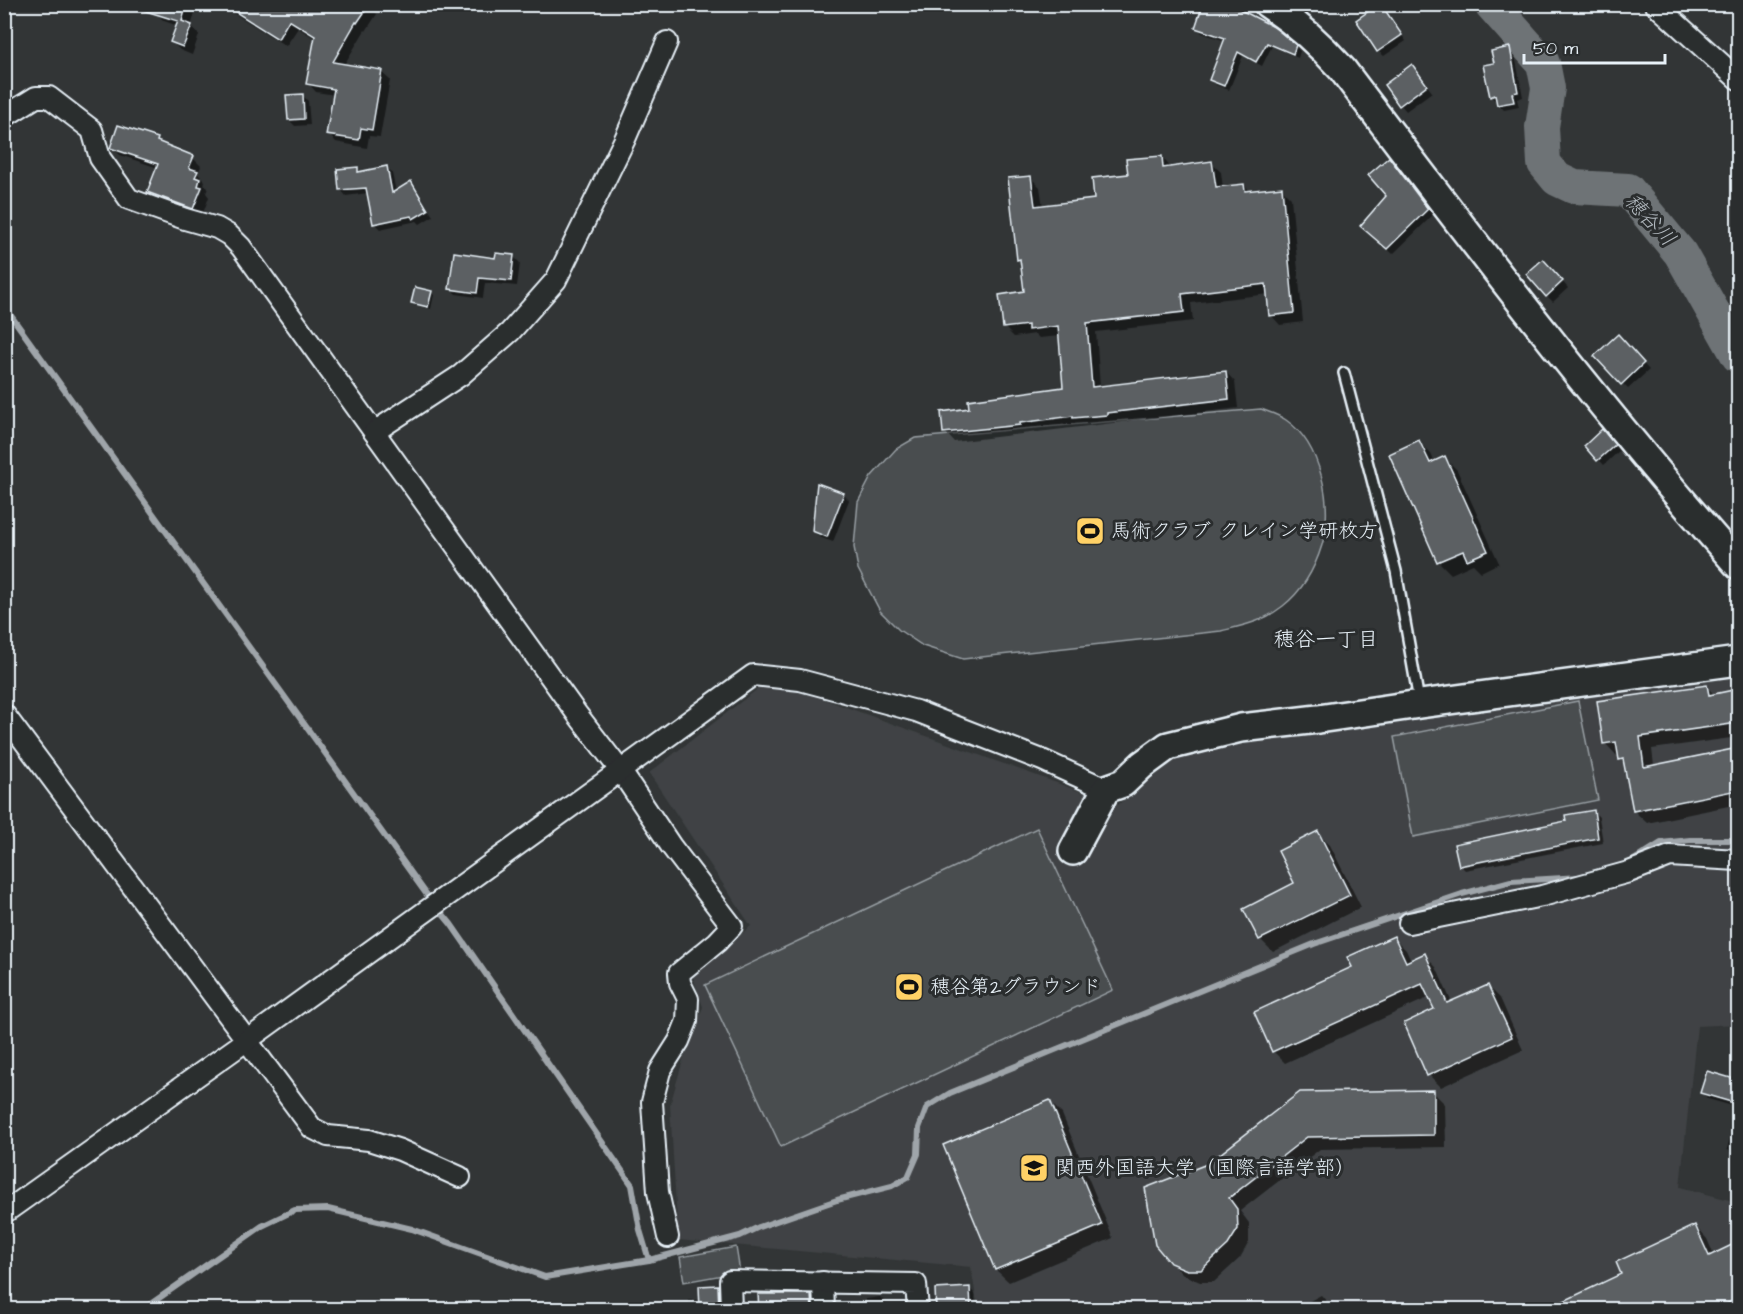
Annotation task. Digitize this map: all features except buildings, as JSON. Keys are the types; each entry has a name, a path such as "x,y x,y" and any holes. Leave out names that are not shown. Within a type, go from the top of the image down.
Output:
{"street":[{"path":"1268,4 1297,23 1342,69 1531,316 1738,565"},
{"path":"1654,4 1738,79"},
{"path":"374,432 461,375 510,332 556,280 625,139 667,42"},
{"path":"4,117 36,97 49,97 92,130 100,158 129,199 217,228 229,235 241,247 577,714 620,770 671,846 732,926 717,942 679,973 680,983 688,999 687,1020 679,1041 660,1071 652,1102 658,1192 668,1237"},
{"path":"1073,851 1106,789 1123,783 1142,765 1168,747 1241,728 1738,661"},
{"path":"4,1213 753,675 800,680 916,711 1042,760 1106,789"},
{"path":"4,714 312,1128 328,1136 369,1140 400,1150 460,1177"},
{"path":"1409,923 1542,896 1629,872 1670,856 1738,860"},
{"path":"731,1310 730,1281 916,1284 918,1310"},
{"path":"823,1282 824,1310"}],"lane":[{"path":"1344,373 1396,571 1420,704"}],"shaded area":[{"name":"馬術クラブ クレイン学研枚方","path":"1261,409 1286,420 1308,444 1322,477 1326,512 1325,529 1316,562 1296,593 1276,611 1246,625 1221,631 963,659 923,646 899,630 880,611 858,569 854,547 858,502 871,477 896,449 915,438"},
{"path":"1738,674 1738,1024 1697,1026 1680,1187 1733,1201 1738,1212 1738,1309 978,1309 971,1267 678,1240 670,1105 687,1046 703,1007 692,974 751,926 649,773 760,687 807,693 1118,805 1166,758 1387,719"},
{"path":"1578,701 1598,800 1413,837 1394,737"},
{"name":"穂谷第2グラウンド","path":"1037,828 1113,990 781,1147 705,985"},
{"path":"736,1247 740,1272 684,1282 680,1257"}],"waterway":[{"name":"穂谷川","path":"1491,4 1543,63 1548,88 1542,127 1544,163 1557,179 1574,187 1628,190 1680,253 1738,356"},
{"path":"4,306 427,895 451,924 632,1185 640,1230 649,1260"},
{"path":"1629,863 1661,843 1690,840 1738,840"},
{"path":"142,1310 262,1226 295,1210 328,1209 412,1229 545,1277 649,1260 740,1236 759,1227 837,1200 892,1186 908,1177 918,1154 919,1128 927,1107 950,1093 1314,944 1462,894 1511,881 1580,877"}],"place":[{"name":"馬術クラブ クレイン学研枚方","path":"1090,531"},
{"name":"穂谷第2グラウンド","path":"909,987"},
{"name":"関西外国語大学（国際言語学部）","path":"1034,1168"}],"district":[{"name":"穂谷一丁目","path":"1326,639"}]}
